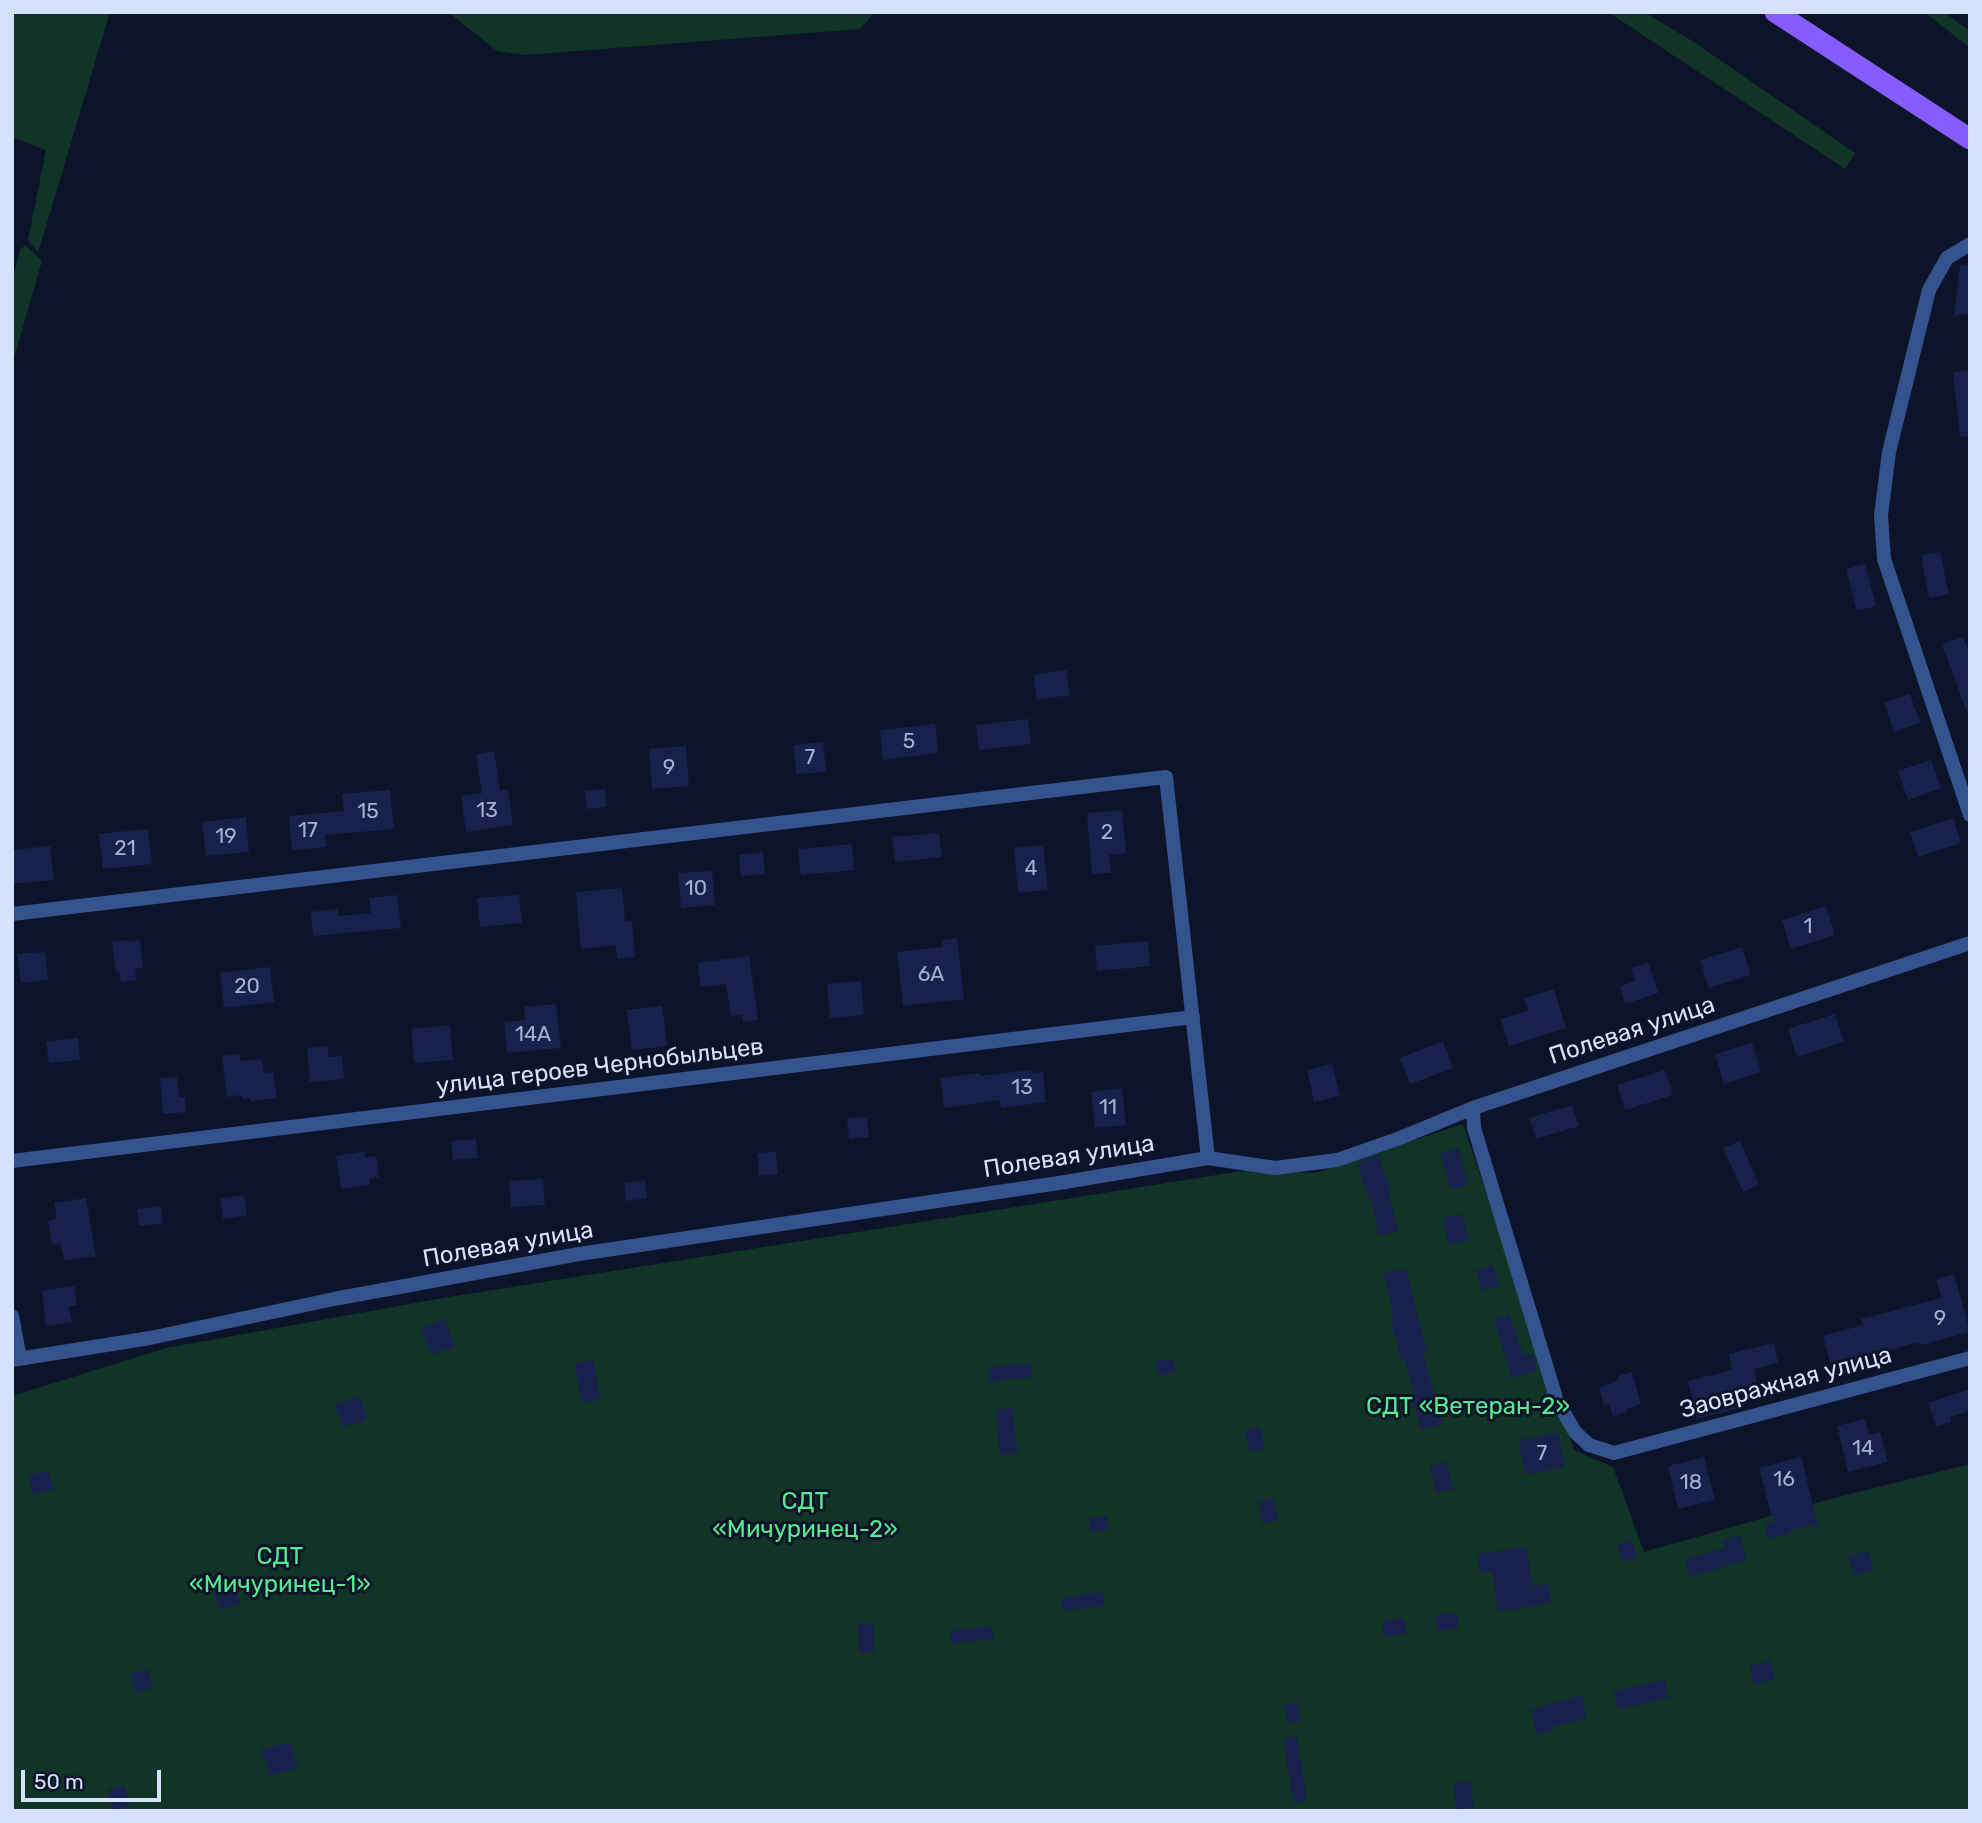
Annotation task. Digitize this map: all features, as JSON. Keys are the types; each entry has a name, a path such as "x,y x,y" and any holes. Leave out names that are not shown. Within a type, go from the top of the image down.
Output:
{"main road":[{"path":"1774,12 1970,139"}],"street":[{"path":"1970,244 1947,258 1929,290 1889,453 1881,515 1884,559 1970,815"},
{"path":"12,914 1166,777 1208,1158"},
{"name":"Полевая улица","path":"16,1359 150,1338 334,1299 579,1254 1059,1183 1208,1158 1275,1168 1337,1160 1474,1108 1970,943"},
{"name":"улица героев Чернобыльцев","path":"12,1161 1194,1017"},
{"name":"Заовражная улица","path":"1474,1108 1474,1128 1558,1401 1575,1432 1589,1445 1614,1453 1970,1358"},
{"path":"12,1316 16,1359"}],"green space":[{"path":"12,12 110,12 38,253 28,240 46,150 12,137"},
{"path":"448,12 875,12 860,29 525,55 497,51"},
{"path":"1608,12 1644,12 1694,42 1855,153 1845,169"},
{"path":"1924,12 1944,12 1970,31 1970,48"},
{"path":"25,245 42,261 12,365 12,282 20,250"},
{"name":"СДТ «Мичуринец-2»","path":"1463,1124 1574,1450 1613,1467 1644,1552 1830,1499 1970,1464 1970,1811 12,1811 12,1396 166,1348 443,1298 1248,1170 1316,1173"}],"building":[{"path":"1960,265 1970,266 1970,313 1954,316"},
{"path":"1970,370 1970,436 1960,437 1953,372"},
{"path":"1940,552 1949,594 1929,598 1921,555"},
{"path":"1865,564 1876,606 1857,611 1846,569"},
{"path":"1963,637 1970,656 1968,715 1942,644"},
{"path":"1066,670 1070,695 1037,700 1033,675"},
{"path":"1910,694 1920,723 1894,732 1884,703"},
{"path":"1028,719 1031,744 979,750 976,725"},
{"path":"935,724 938,753 883,760 880,730"},
{"path":"823,742 826,772 796,774 794,745"},
{"path":"686,746 689,786 652,789 649,749"},
{"path":"494,751 500,791 508,790 513,825 466,832 461,796 482,793 476,754"},
{"path":"1931,760 1941,788 1908,800 1898,771"},
{"path":"605,789 606,807 587,809 585,791"},
{"path":"390,790 394,829 325,835 326,847 292,850 289,816 344,811 342,794"},
{"path":"1122,810 1126,853 1109,855 1111,873 1092,874 1087,813"},
{"path":"246,817 249,852 206,856 202,822"},
{"path":"1953,818 1961,843 1918,857 1910,832"},
{"path":"148,829 152,864 103,869 99,834"},
{"path":"939,833 942,857 895,862 892,837"},
{"path":"852,844 854,870 801,875 798,849"},
{"path":"1043,845 1048,890 1018,893 1014,848"},
{"path":"50,846 54,880 12,884 12,850"},
{"path":"763,852 765,874 741,876 739,855"},
{"path":"712,871 715,905 681,908 678,873"},
{"path":"622,888 625,922 632,921 635,957 617,959 616,945 581,949 576,892"},
{"path":"397,895 401,928 313,936 311,912 338,909 338,916 371,913 369,898"},
{"path":"519,895 522,923 480,927 477,898"},
{"path":"1826,906 1835,935 1791,949 1782,920"},
{"path":"957,938 964,999 903,1006 897,952 943,947 942,940"},
{"path":"140,940 143,968 135,969 137,980 121,982 119,971 116,972 112,942"},
{"path":"1148,941 1150,966 1097,971 1095,946"},
{"path":"1742,947 1751,975 1709,988 1700,960"},
{"path":"45,952 48,980 21,983 17,954"},
{"path":"749,956 758,1020 743,1022 742,1015 731,1016 726,984 701,987 697,963"},
{"path":"1648,962 1658,993 1625,1004 1620,986 1635,981 1631,968"},
{"path":"270,967 274,1002 224,1008 220,973"},
{"path":"861,981 864,1015 830,1018 827,984"},
{"path":"1554,989 1566,1028 1509,1046 1501,1019 1528,1011 1524,998"},
{"path":"556,1004 561,1048 507,1053 504,1022 525,1020 524,1007"},
{"path":"662,1006 667,1046 632,1050 627,1010"},
{"path":"1835,1014 1844,1042 1797,1057 1788,1029"},
{"path":"450,1025 453,1060 414,1063 411,1029"},
{"path":"78,1038 80,1060 49,1063 46,1042"},
{"path":"1443,1041 1453,1068 1410,1084 1400,1058"},
{"path":"1752,1043 1761,1072 1724,1084 1715,1054"},
{"path":"328,1046 328,1057 342,1056 344,1079 310,1082 307,1048"},
{"path":"240,1054 240,1061 262,1059 264,1073 273,1072 277,1098 250,1101 250,1098 242,1099 241,1095 227,1097 222,1056"},
{"path":"1332,1064 1340,1096 1314,1102 1307,1070"},
{"path":"1032,1070 1032,1073 1043,1072 1046,1102 1001,1108 1000,1100 944,1108 940,1078"},
{"path":"1665,1070 1673,1095 1625,1110 1617,1085"},
{"path":"177,1077 179,1097 185,1097 186,1112 163,1114 160,1078"},
{"path":"1122,1088 1126,1125 1095,1128 1091,1092"},
{"path":"1572,1105 1579,1126 1536,1139 1529,1118"},
{"path":"867,1117 869,1137 849,1139 847,1118"},
{"path":"476,1139 478,1158 453,1160 451,1141"},
{"path":"1740,1141 1759,1185 1743,1192 1723,1148"},
{"path":"1459,1148 1468,1185 1450,1190 1440,1153"},
{"path":"365,1151 365,1158 376,1156 379,1177 369,1179 370,1185 341,1189 336,1156"},
{"path":"776,1152 778,1174 759,1176 757,1153"},
{"path":"1379,1155 1390,1190 1388,1191 1398,1231 1379,1236 1370,1197 1368,1198 1357,1163"},
{"path":"543,1179 545,1205 511,1207 509,1181"},
{"path":"645,1180 647,1198 626,1201 624,1183"},
{"path":"244,1195 247,1215 223,1219 220,1199"},
{"path":"86,1198 96,1256 64,1261 60,1243 52,1245 48,1221 57,1219 54,1203"},
{"path":"161,1206 163,1223 139,1226 137,1209"},
{"path":"1462,1214 1469,1240 1448,1245 1442,1218"},
{"path":"1493,1265 1499,1285 1481,1290 1476,1270"},
{"path":"1407,1269 1428,1351 1423,1352 1443,1424 1421,1430 1413,1402 1417,1401 1391,1322 1394,1321 1384,1273"},
{"path":"1954,1274 1970,1332 1920,1345 1919,1342 1831,1366 1823,1336 1863,1325 1861,1319 1942,1298 1936,1279"},
{"path":"74,1286 77,1305 69,1306 72,1322 46,1326 42,1291"},
{"path":"1509,1314 1524,1356 1533,1354 1537,1371 1512,1378 1494,1320"},
{"path":"445,1319 455,1347 431,1355 421,1327"},
{"path":"1774,1343 1778,1363 1754,1369 1758,1388 1733,1394 1736,1409 1697,1419 1688,1381 1732,1370 1729,1354"},
{"path":"1173,1359 1175,1373 1157,1375 1155,1361"},
{"path":"593,1360 601,1400 582,1403 574,1364"},
{"path":"1030,1363 1032,1377 989,1382 988,1368"},
{"path":"1632,1372 1641,1404 1613,1416 1609,1404 1604,1405 1599,1388 1619,1380 1618,1376"},
{"path":"1970,1389 1970,1411 1950,1417 1951,1422 1936,1427 1928,1403"},
{"path":"360,1396 367,1420 342,1427 335,1404"},
{"path":"1012,1408 1018,1453 1000,1455 995,1410"},
{"path":"1865,1419 1869,1435 1880,1432 1888,1462 1848,1472 1837,1426"},
{"path":"1261,1427 1265,1449 1250,1452 1245,1431"},
{"path":"1558,1433 1565,1467 1525,1475 1519,1440"},
{"path":"1704,1457 1715,1500 1678,1509 1668,1466"},
{"path":"1801,1457 1818,1525 1789,1530 1790,1534 1768,1539 1765,1524 1773,1522 1759,1468"},
{"path":"1447,1462 1453,1489 1436,1493 1430,1466"},
{"path":"48,1470 54,1489 34,1495 28,1476"},
{"path":"1273,1498 1278,1520 1262,1524 1258,1502"},
{"path":"1107,1516 1108,1530 1090,1532 1089,1518"},
{"path":"1740,1535 1747,1560 1690,1577 1685,1559 1725,1548 1723,1540"},
{"path":"1632,1540 1637,1558 1622,1562 1617,1544"},
{"path":"1526,1547 1533,1586 1548,1583 1551,1603 1498,1612 1492,1571 1480,1573 1477,1554"},
{"path":"1869,1551 1874,1570 1853,1575 1848,1556"},
{"path":"236,1586 240,1604 219,1610 214,1592"},
{"path":"1104,1592 1105,1606 1062,1611 1061,1598"},
{"path":"1457,1612 1459,1628 1437,1631 1435,1615"},
{"path":"1404,1618 1406,1634 1384,1637 1382,1621"},
{"path":"873,1623 875,1651 860,1653 857,1625"},
{"path":"992,1626 994,1639 951,1644 950,1631"},
{"path":"1770,1660 1775,1679 1754,1685 1749,1666"},
{"path":"148,1669 153,1688 136,1693 130,1674"},
{"path":"1664,1680 1669,1698 1618,1709 1613,1691"},
{"path":"1582,1695 1587,1718 1553,1726 1554,1730 1537,1735 1530,1710"},
{"path":"1298,1703 1301,1721 1287,1723 1284,1705"},
{"path":"1297,1736 1307,1800 1293,1803 1283,1738"},
{"path":"291,1742 298,1768 269,1776 261,1749"},
{"path":"1470,1781 1474,1807 1456,1809 1453,1783"},
{"path":"125,1785 130,1805 113,1810 107,1790"}],"park label":[{"name":"СДТ «Ветеран-2»","path":"1468,1407"},
{"name":"СДТ «Мичуринец-1»","path":"280,1571"}]}
